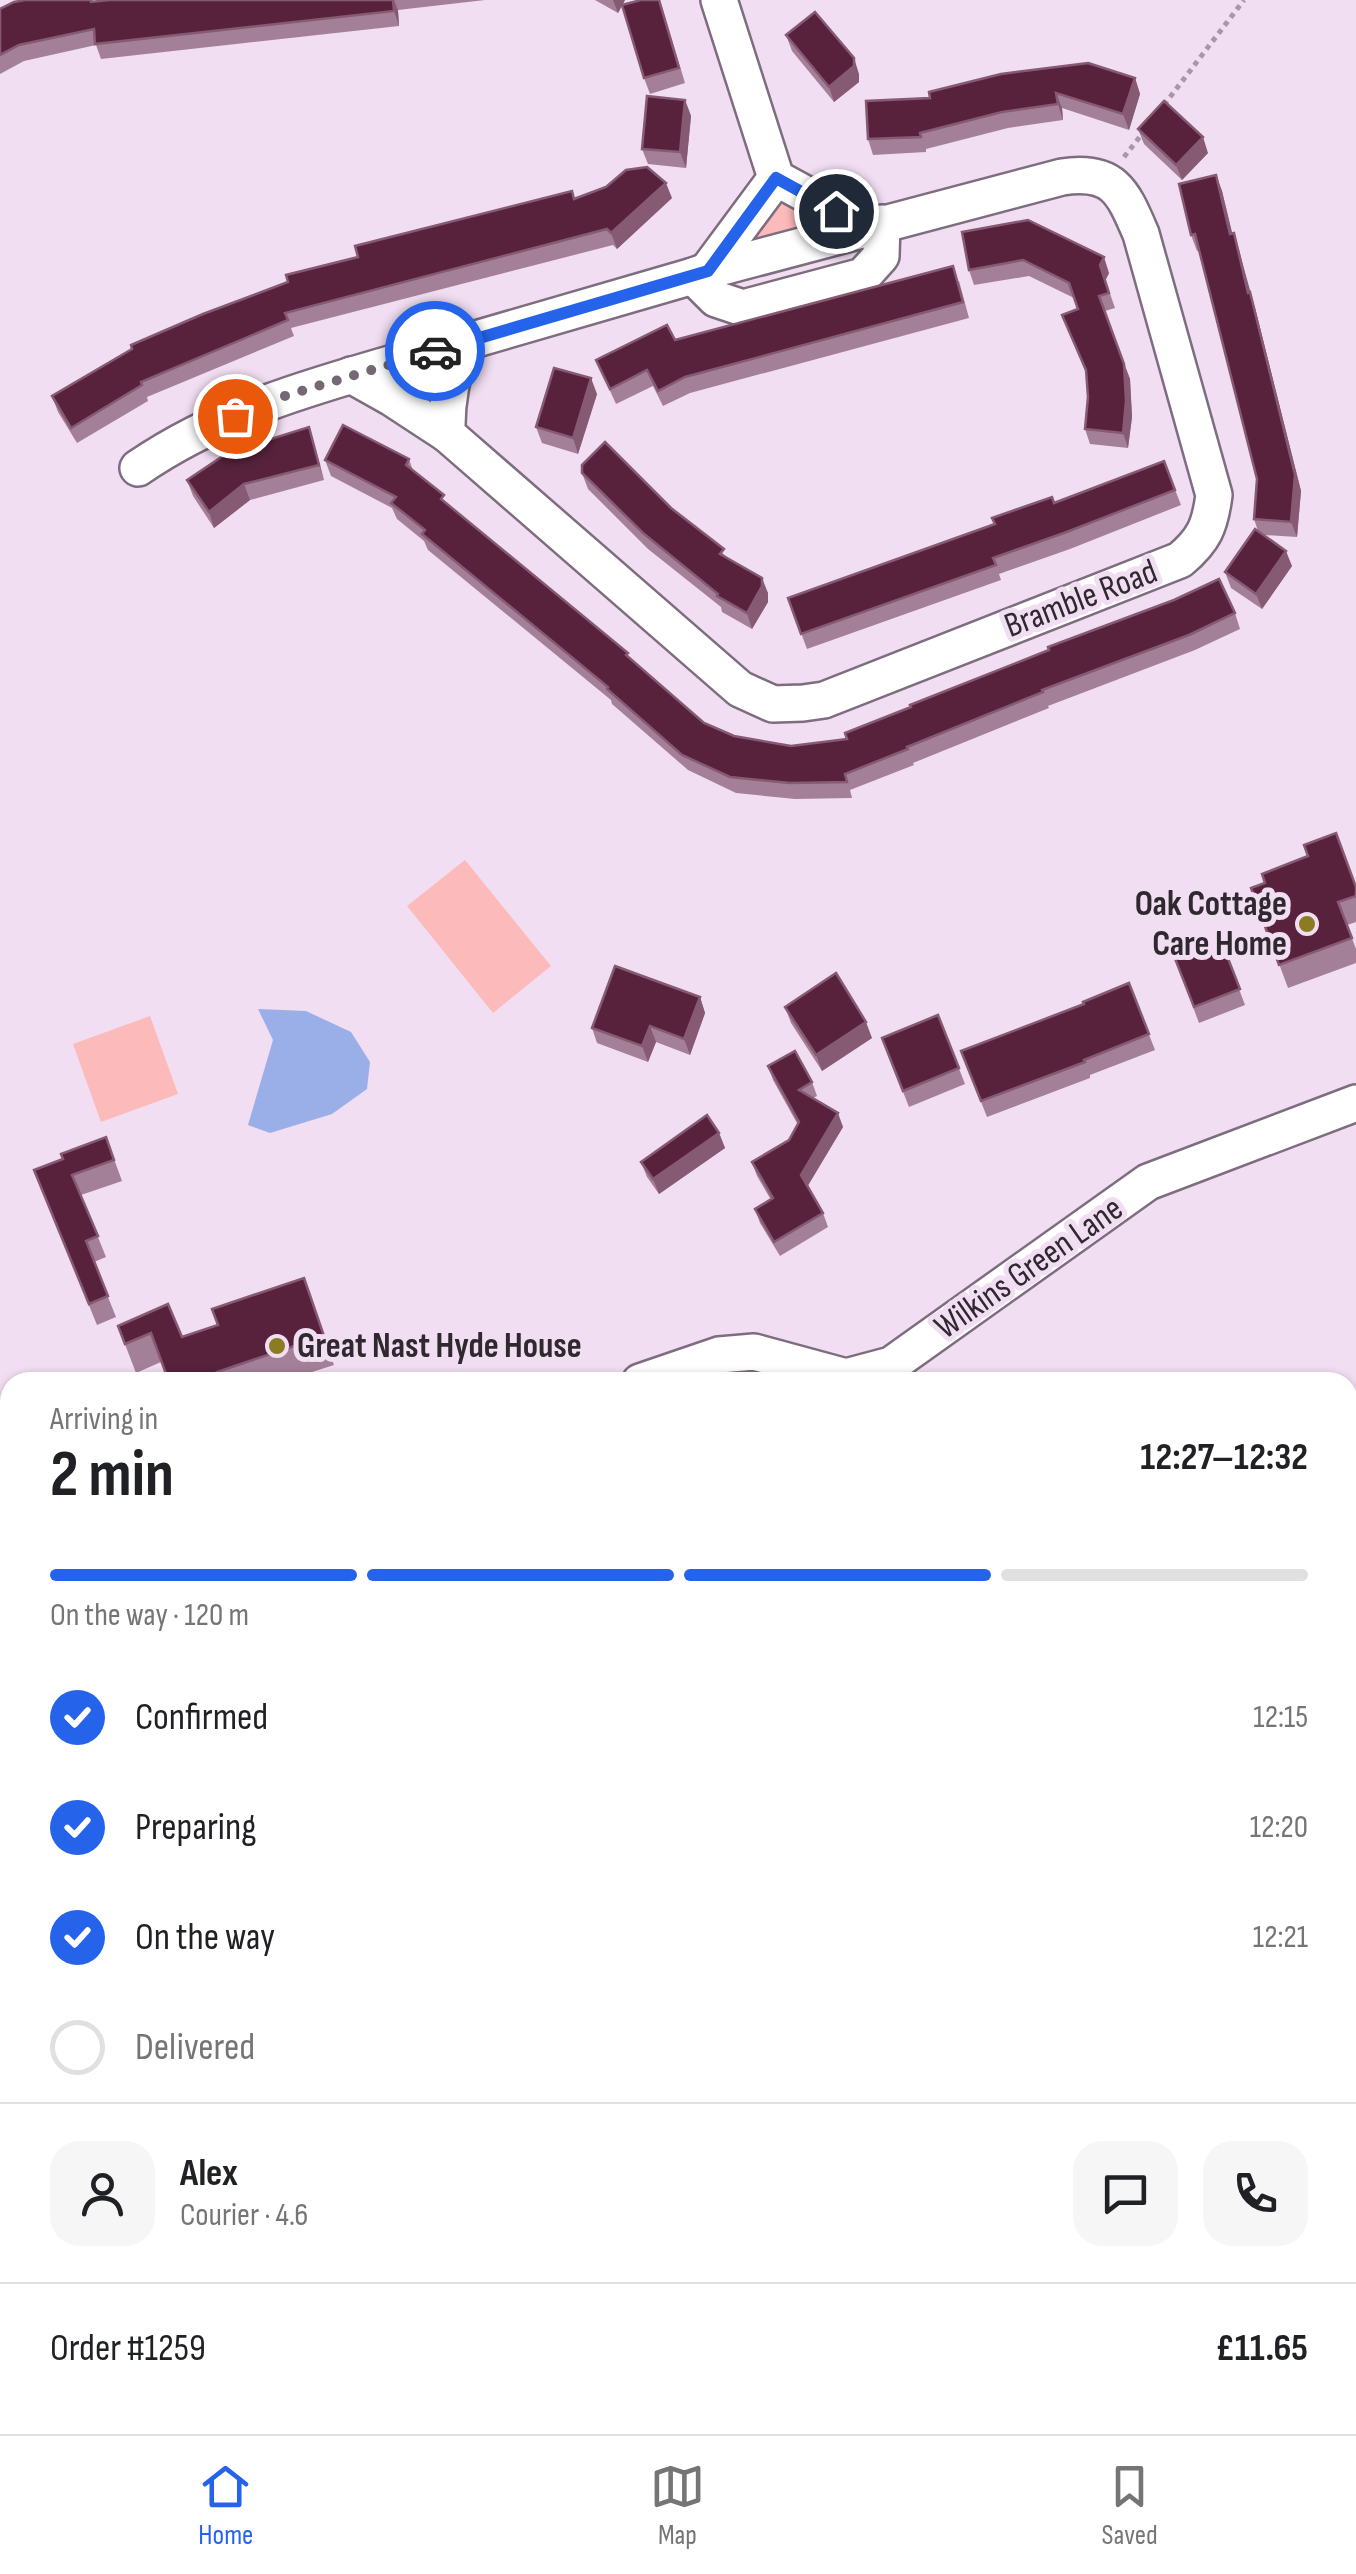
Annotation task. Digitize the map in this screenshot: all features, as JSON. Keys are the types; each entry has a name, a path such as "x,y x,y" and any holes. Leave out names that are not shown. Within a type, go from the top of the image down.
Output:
{"street":[{"path":"719,0 776,178 874,225"},
{"path":"138,468 168,448 268,401 351,376 874,225 1062,177 1081,174 1107,179"},
{"path":"700,274 776,178"},
{"name":"Bramble Road","path":"351,376 447,434 740,689 773,704 824,700 1180,560 1198,546 1211,517 1214,495 1142,234 1128,203 1107,179"},
{"path":"447,434 446,403 463,343"},
{"name":"Wilkins Green Lane","path":"865,1372 891,1364 1148,1182 1356,1102"},
{"name":"Wilkins Green Lane","path":"669,1372 719,1355 754,1352 825,1372"}],"path":[{"path":"1155,116 1244,0"},
{"path":"1107,179 1144,131"}],"shaded area":[{"path":"775,197 831,221 752,243 747,239"},
{"path":"465,860 551,966 493,1013 407,906"},
{"path":"150,1016 178,1094 101,1122 73,1044"}],"water":[{"path":"258,1009 306,1011 351,1032 370,1062 367,1089 332,1114 270,1133 248,1125 273,1040"}],"building":[{"path":"25,0 393,0 394,11 95,44 94,29 19,45 0,55 0,9"},
{"path":"659,0 679,68 644,78 622,5"},
{"path":"815,12 854,58 854,66 829,87 786,35"},
{"path":"1088,63 1135,78 1123,114 1056,93 1058,104 1002,112 920,133 921,137 868,139 866,101 930,98 929,92 1001,74"},
{"path":"647,96 685,100 680,152 642,149"},
{"path":"1164,101 1203,137 1176,165 1138,129"},
{"path":"647,167 666,183 611,233 607,229 285,313 288,320 141,382 142,385 71,428 52,396 132,349 131,345 288,282 286,275 358,257 355,246 572,191 574,199 606,187 626,170"},
{"path":"1216,175 1230,234 1234,233 1250,292 1295,475 1291,522 1254,519 1257,479 1179,184"},
{"path":"1028,220 1104,257 1100,265 1109,293 1099,296 1124,364 1123,433 1085,429 1086,370 1062,315 1078,309 1069,283 1023,260 969,270 962,232"},
{"path":"953,266 963,302 685,377 658,391 647,370 610,389 596,360 667,325 675,340"},
{"path":"554,368 591,378 573,438 536,427"},
{"path":"343,425 409,459 406,465 444,495 441,499 628,653 704,723 734,736 791,746 847,739 845,733 910,705 1219,579 1235,613 845,774 847,782 790,783 730,777 682,755 608,687 422,534 425,530 391,503 396,497 325,460"},
{"path":"309,427 319,465 244,484 209,512 187,480 229,452"},
{"path":"605,442 671,508 724,549 720,554 762,578 762,586 747,613 717,596 643,533 582,473 582,465"},
{"path":"1164,461 1175,490 993,558 996,565 801,634 788,598 995,524 992,518 1052,497 1054,503"},
{"path":"1255,529 1286,551 1256,594 1225,572"},
{"name":"Oak Cottage Care Home","path":"1336,833 1356,887 1356,896 1338,902 1352,938 1279,965 1251,888 1265,883 1262,874 1308,856 1304,845"},
{"path":"1220,938 1240,989 1194,1007 1174,956"},
{"path":"615,966 700,997 684,1039 650,1026 642,1046 592,1028"},
{"path":"836,973 866,1022 816,1055 785,1007"},
{"path":"1129,983 1149,1034 981,1101 961,1051"},
{"path":"938,1015 959,1068 903,1091 882,1038"},
{"path":"795,1051 812,1082 799,1090 838,1113 801,1175 823,1213 774,1242 755,1209 773,1198 752,1162 789,1140 799,1122 768,1066"},
{"path":"707,1115 719,1133 653,1179 641,1162"},
{"path":"106,1137 114,1160 72,1175 98,1236 86,1241 108,1296 89,1304 34,1170 63,1159 61,1154"},
{"path":"304,1278 324,1336 217,1372 165,1372 151,1333 125,1344 118,1326 168,1304 182,1337 218,1325 212,1309"}],"way so far":[{"path":"235,416 268,401 435,351"}],"place":[{"name":"Oak Cottage Care Home","path":"1307,924"},
{"name":"Great Nast Hyde House","path":"277,1346"}],"route":[{"path":"435,351 708,271 776,178 836,211"}]}
